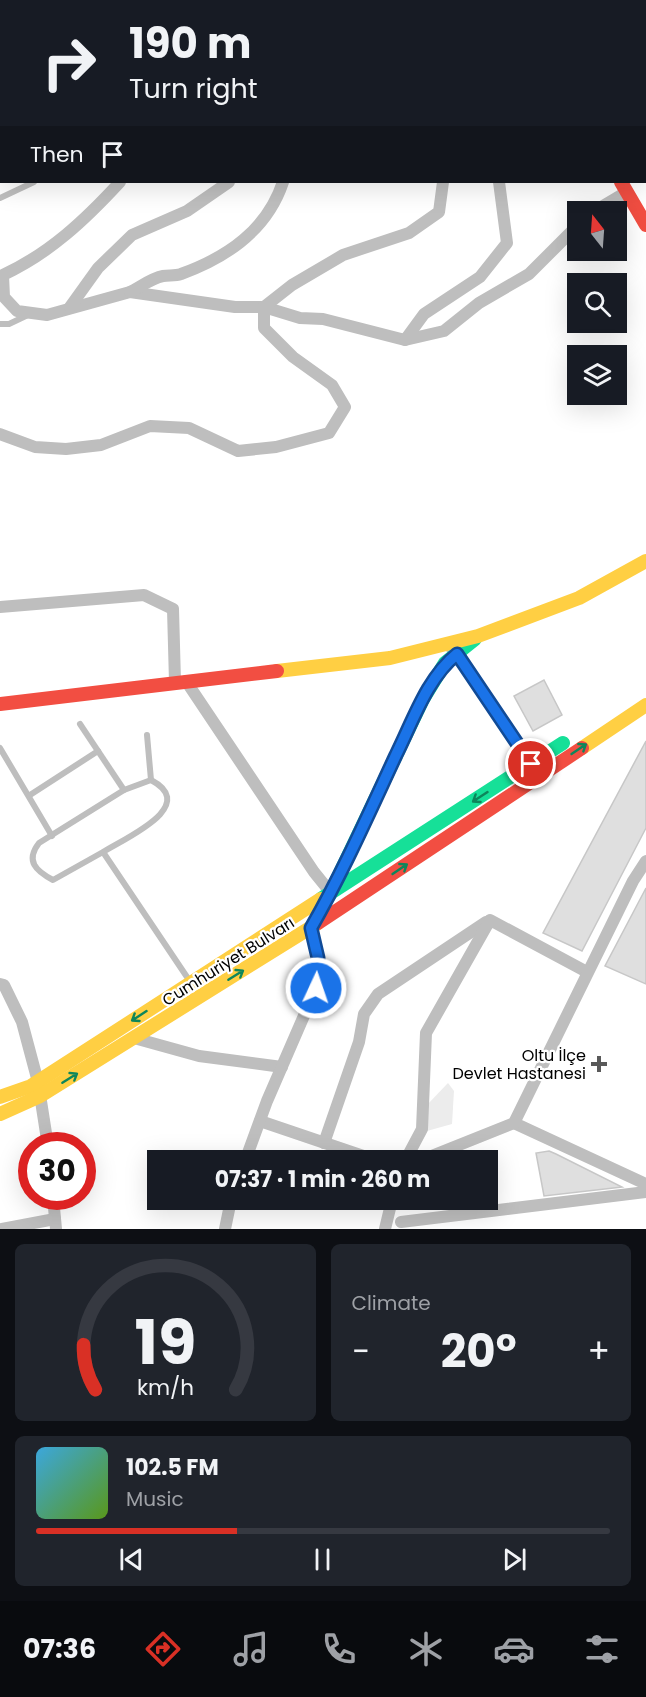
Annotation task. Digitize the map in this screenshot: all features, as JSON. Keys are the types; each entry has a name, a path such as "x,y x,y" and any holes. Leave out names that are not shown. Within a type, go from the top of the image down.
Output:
{"main road":[{"path":"623,187 646,225"},
{"path":"0,704 452,649 478,636 579,598 646,561"},
{"path":"311,928 331,893 423,699 452,649"},
{"name":"Cumhuriyet Bulvarı","path":"0,1097 38,1082 646,689"},
{"name":"Cumhuriyet Bulvarı","path":"0,1114 40,1096 311,928 644,708"}],"street":[{"path":"119,183 96,208 59,241 29,262 3,275 4,297 18,311 47,315 129,292 161,276 179,275 211,260 252,234 275,205 283,183"},
{"path":"70,307 98,268 132,235 187,211 228,183"},
{"path":"264,307 292,285 343,255 409,233 439,212 443,183"},
{"path":"405,340 424,314 480,277 507,243 499,183"},
{"path":"606,201 623,187"},
{"path":"129,292 236,307 264,307 300,318 323,319 405,340 444,331 479,303 529,274 567,236"},
{"path":"0,434 35,447 66,449 101,445 150,426 189,428 238,451 276,447 329,434 345,407 332,385 293,357 264,328 264,307"},
{"path":"0,607 144,595 172,609 180,682 331,893"},
{"path":"452,649 531,764"},
{"path":"447,1150 514,1124 633,881 646,861"},
{"path":"490,920 588,972"},
{"path":"324,1143 359,1042 364,1014 378,994 490,920"},
{"path":"411,1150 422,1129 426,1033 490,920"},
{"path":"249,1150 316,988 318,958 311,928"},
{"path":"0,984 4,985 22,1022 38,1082 46,1132"},
{"path":"134,1038 199,1056 282,1067"},
{"path":"260,1121 345,1150"},
{"path":"514,1124 646,1184"},
{"path":"401,1222 646,1192"},
{"path":"225,1229 229,1210"},
{"path":"385,1229 390,1210"},
{"path":"2,1229 55,1224"}],"lane":[{"path":"0,198 32,183"},
{"path":"0,324 9,324 33,313"},
{"path":"80,724 124,790"},
{"path":"147,735 151,780"},
{"path":"0,748 30,795 52,836"},
{"path":"30,795 98,751"},
{"path":"151,780 163,786 169,799 167,808 154,820 53,880 40,874 32,861 33,852 39,843 124,790 151,780"},
{"path":"103,852 191,983"}],"shaded area":[{"path":"448,1083 454,1091 452,1124 427,1131 427,1105"}],"building":[{"path":"544,680 562,715 533,731 514,696"},
{"path":"646,741 646,828 582,951 543,933"},
{"path":"646,888 646,984 605,966"},
{"path":"549,1151 622,1187 544,1196 536,1153"}],"traffic: fast":[{"path":"329,896 423,699 445,663 475,639"},
{"path":"321,899 563,743"}],"traffic: slow":[{"path":"277,671 390,658 478,636 579,598 646,561"},
{"path":"582,748 646,705"},
{"path":"0,1097 31,1086 321,899"},
{"path":"0,1114 40,1096 318,923"}],"traffic: jam":[{"path":"622,183 646,225"},
{"path":"0,704 277,671"},
{"path":"318,923 582,748"}],"place":[{"name":"Oltu İlçe Devlet Hastanesi","path":"599,1064"}],"route":[{"path":"316,988 318,958 311,928 331,893 423,699 445,663 457,654 531,764"}]}
